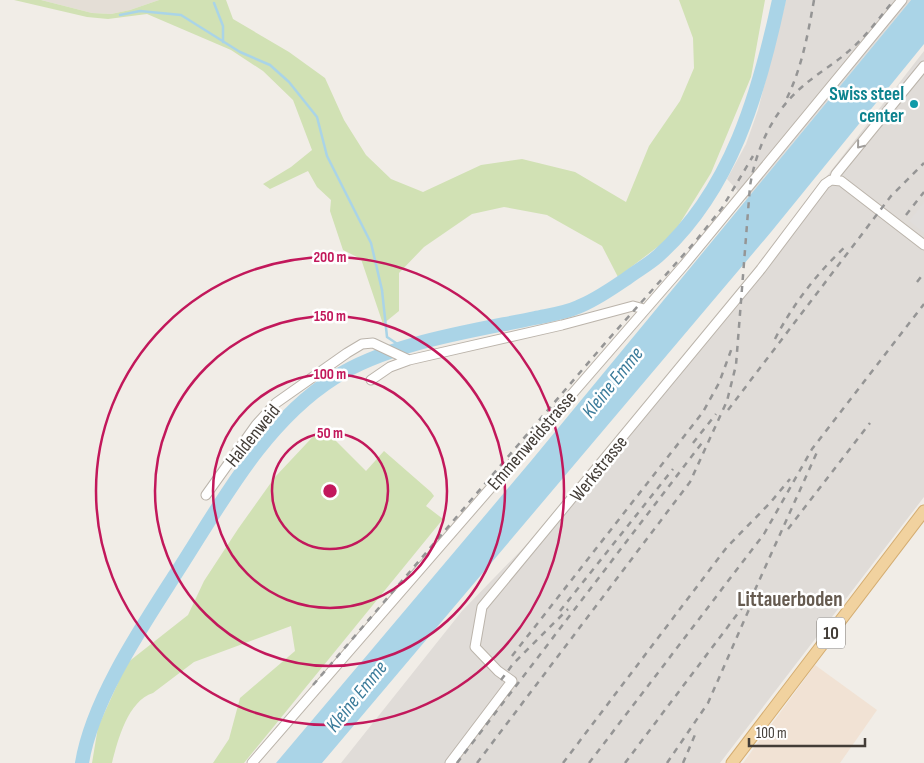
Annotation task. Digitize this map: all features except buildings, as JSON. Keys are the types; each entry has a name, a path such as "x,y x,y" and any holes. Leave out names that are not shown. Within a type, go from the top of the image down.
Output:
{"main road":[{"name":"10","path":"732,763 924,511"}],"street":[{"name":"Emmenweidstrasse","path":"252,763 750,186 902,0"},
{"name":"Werkstrasse","path":"450,763 512,681 498,671 475,647 482,607 760,269 825,184 834,180 836,174 924,66"},
{"path":"834,180 843,183 924,245"},
{"path":"371,380 406,358 562,325 633,306 644,309"},
{"name":"Haldenweid","path":"206,495 256,425 276,403 362,344 374,342 406,358"}],"shaded area":[{"path":"41,0 159,0 111,14 92,13"},
{"path":"786,0 911,0 746,200 727,179 746,144 758,110"},
{"path":"924,51 924,497 720,763 341,763 462,611 530,541 737,292"},
{"path":"924,55 924,63 905,87 898,87"},
{"path":"924,202 924,233 909,221"},
{"path":"815,665 877,710 840,763 743,763"}],"green space":[{"path":"14,0 41,0 92,13 111,14 159,0 226,0 233,19 289,52 325,78 344,120 366,155 391,179 423,192 481,165 522,159 575,172 626,202 649,146 680,101 694,68 693,38 679,0 765,0 751,77 711,173 672,236 618,277 602,246 547,215 504,207 472,214 424,247 399,273 399,311 383,324 361,259 343,250 330,211 331,200 317,187 308,171 270,189 263,184 291,167 312,150 293,100 263,71 231,50 147,14 108,19 87,17"},
{"path":"322,427 366,471 384,451 431,492 434,496 426,506 443,519 244,763 213,763 229,739 240,698 295,651 291,626 194,662 137,704 125,722 112,763 92,763 98,727 127,663 188,615 204,581 275,477"}],"water":[{"name":"Kleine Emme","path":"911,0 924,0 924,44 771,232 322,763 276,763 531,461"}],"waterway":[{"path":"82,763 87,739 96,715 133,641 244,468 285,418 308,397 334,378 356,366 405,347 458,333 562,312 585,304 597,298 658,256 683,230 705,202 723,171 738,138 762,70 779,0"},
{"path":"214,3 223,26 223,42"},
{"path":"120,15 140,11 181,15 240,52 270,65 289,82 317,117 327,156 371,243 382,290 387,337 405,349"}],"railway":[{"path":"787,98 801,62 814,0"},
{"path":"477,763 690,482 727,401 736,365 750,186 761,145 775,119 792,96 857,44 894,0"},
{"path":"313,685 606,342 694,243 722,208 753,156"},
{"path":"728,410 891,196 924,163"},
{"path":"906,215 924,192"},
{"path":"775,339 807,289 846,246"},
{"path":"917,282 924,273"},
{"path":"589,763 764,534 812,449 924,304"},
{"path":"512,656 703,412 719,383 733,345"},
{"path":"693,443 716,414"},
{"path":"788,529 870,423"},
{"path":"457,763 705,439"},
{"path":"625,763 754,592 818,450"},
{"path":"560,611 673,469"},
{"path":"563,763 727,547 770,503 790,479"},
{"path":"667,763 708,703 750,607"},
{"path":"501,680 513,664 568,609"},
{"path":"683,763 697,730"}],"place":[{"name":"Swiss steel center","path":"914,104"}],"district":[{"name":"Littauerboden","path":"790,599"}]}
